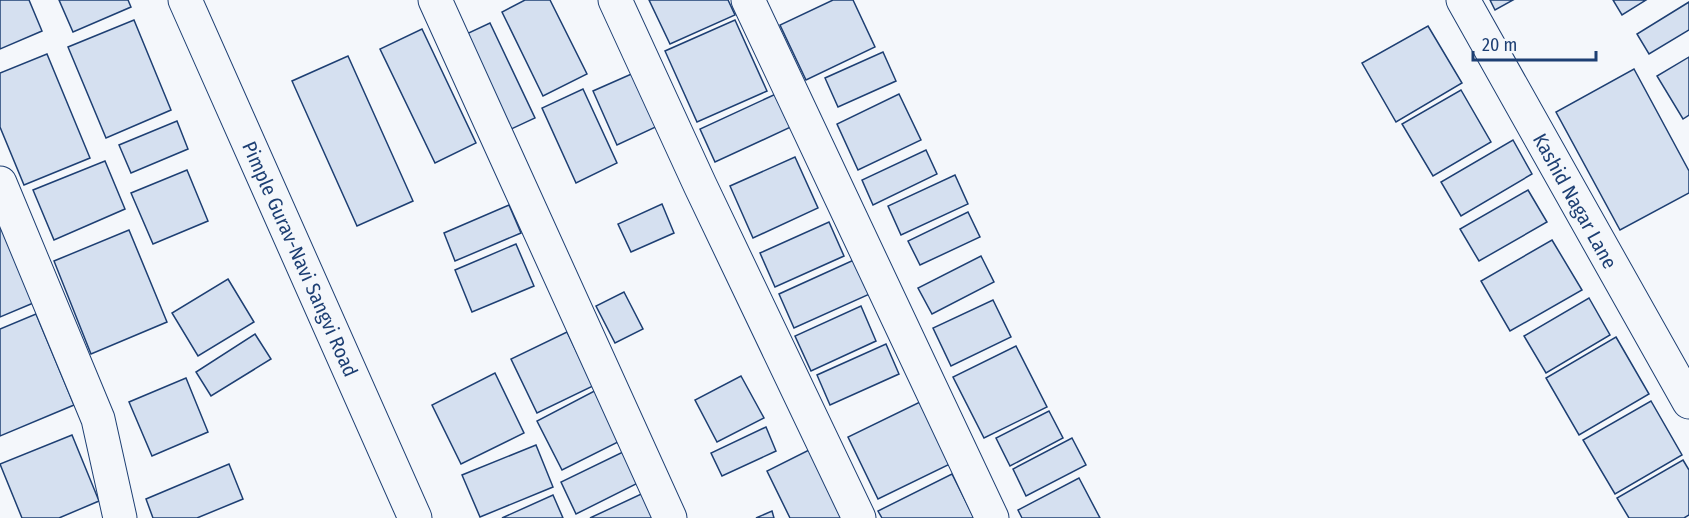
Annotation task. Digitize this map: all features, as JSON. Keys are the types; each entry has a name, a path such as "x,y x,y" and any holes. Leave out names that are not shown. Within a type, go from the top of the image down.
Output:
{"street":[{"name":"Pimple Gurav-Navi Sangvi Road","path":"185,0 415,518"},
{"path":"435,0 670,518"},
{"path":"615,0 859,518"},
{"path":"748,0 992,518"},
{"name":"Kashid Nagar Lane","path":"1463,0 1689,402"},
{"path":"0,183 98,419 120,518"}],"building":[{"path":"0,0 29,0 42,31 0,49"},
{"path":"59,0 128,0 131,7 73,32"},
{"path":"525,0 550,0 587,74 543,96 502,12"},
{"path":"649,0 728,0 735,15 670,44"},
{"path":"833,0 853,0 875,47 806,80 780,25"},
{"path":"1490,0 1513,0 1495,10"},
{"path":"1613,0 1646,0 1622,15"},
{"path":"1689,2 1689,30 1649,54 1637,34"},
{"path":"134,20 171,110 106,138 68,47"},
{"path":"735,20 767,91 697,122 665,51"},
{"path":"490,23 535,118 507,131 462,36"},
{"path":"1428,26 1462,83 1396,122 1362,63"},
{"path":"422,29 476,143 435,163 380,49"},
{"path":"883,52 896,81 838,107 825,78"},
{"path":"47,54 90,158 24,185 0,127 0,73"},
{"path":"348,56 413,201 357,226 292,81"},
{"path":"1689,57 1689,115 1683,119 1657,76"},
{"path":"1634,69 1689,171 1689,193 1620,230 1556,112"},
{"path":"636,72 660,125 617,145 593,91"},
{"path":"583,89 617,163 576,183 542,108"},
{"path":"1461,90 1491,142 1433,176 1402,124"},
{"path":"778,93 793,126 715,162 700,129"},
{"path":"899,94 921,140 858,170 837,124"},
{"path":"177,121 188,149 131,173 119,145"},
{"path":"1513,140 1532,174 1461,216 1441,182"},
{"path":"926,150 937,174 873,205 862,180"},
{"path":"795,157 818,208 753,238 730,186"},
{"path":"105,161 125,209 54,240 33,190"},
{"path":"187,170 208,221 153,244 131,193"},
{"path":"955,175 968,204 901,235 888,206"},
{"path":"1528,190 1547,222 1479,261 1460,229"},
{"path":"662,204 674,233 631,252 618,224"},
{"path":"509,205 521,233 455,261 444,233"},
{"path":"0,211 38,301 0,317"},
{"path":"968,212 980,237 920,265 908,241"},
{"path":"829,222 844,256 775,287 760,253"},
{"path":"129,230 167,322 91,354 54,261"},
{"path":"1552,240 1582,290 1510,331 1481,281"},
{"path":"516,244 534,286 472,312 455,270"},
{"path":"981,256 994,282 932,314 918,288"},
{"path":"856,259 872,293 794,328 779,294"},
{"path":"228,279 254,322 198,356 172,313"},
{"path":"624,292 643,329 615,343 596,306"},
{"path":"1589,298 1610,335 1546,373 1524,336"},
{"path":"993,300 1011,337 951,366 933,328"},
{"path":"861,306 876,341 811,371 795,336"},
{"path":"36,314 74,405 0,436 0,329"},
{"path":"567,332 593,386 537,413 511,359"},
{"path":"255,334 271,359 211,396 196,372"},
{"path":"1616,337 1649,394 1579,435 1546,378"},
{"path":"886,344 899,374 830,405 817,375"},
{"path":"1016,346 1047,407 984,438 953,377"},
{"path":"495,373 524,433 461,464 432,405"},
{"path":"741,376 764,418 717,442 695,400"},
{"path":"186,378 208,432 152,456 129,402"},
{"path":"604,386 630,436 562,470 537,421"},
{"path":"1651,401 1682,455 1615,494 1583,440"},
{"path":"920,402 950,464 878,499 848,437"},
{"path":"1049,411 1063,438 1010,466 996,438"},
{"path":"766,427 776,451 722,476 711,453"},
{"path":"72,435 99,501 59,518 22,518 0,464"},
{"path":"1072,438 1086,465 1026,496 1013,469"},
{"path":"536,445 553,487 480,517 462,475"},
{"path":"811,449 844,518 790,518 767,471"},
{"path":"625,451 640,482 576,514 561,482"},
{"path":"1683,460 1689,470 1689,515 1684,518 1629,518 1617,498"},
{"path":"229,464 243,499 197,518 153,518 146,499"},
{"path":"952,474 974,518 882,518 878,511"},
{"path":"1079,478 1100,518 1022,518 1018,510"},
{"path":"652,489 665,518 590,518"},
{"path":"553,495 563,518 502,518"},
{"path":"772,511 774,518 756,518"}]}
